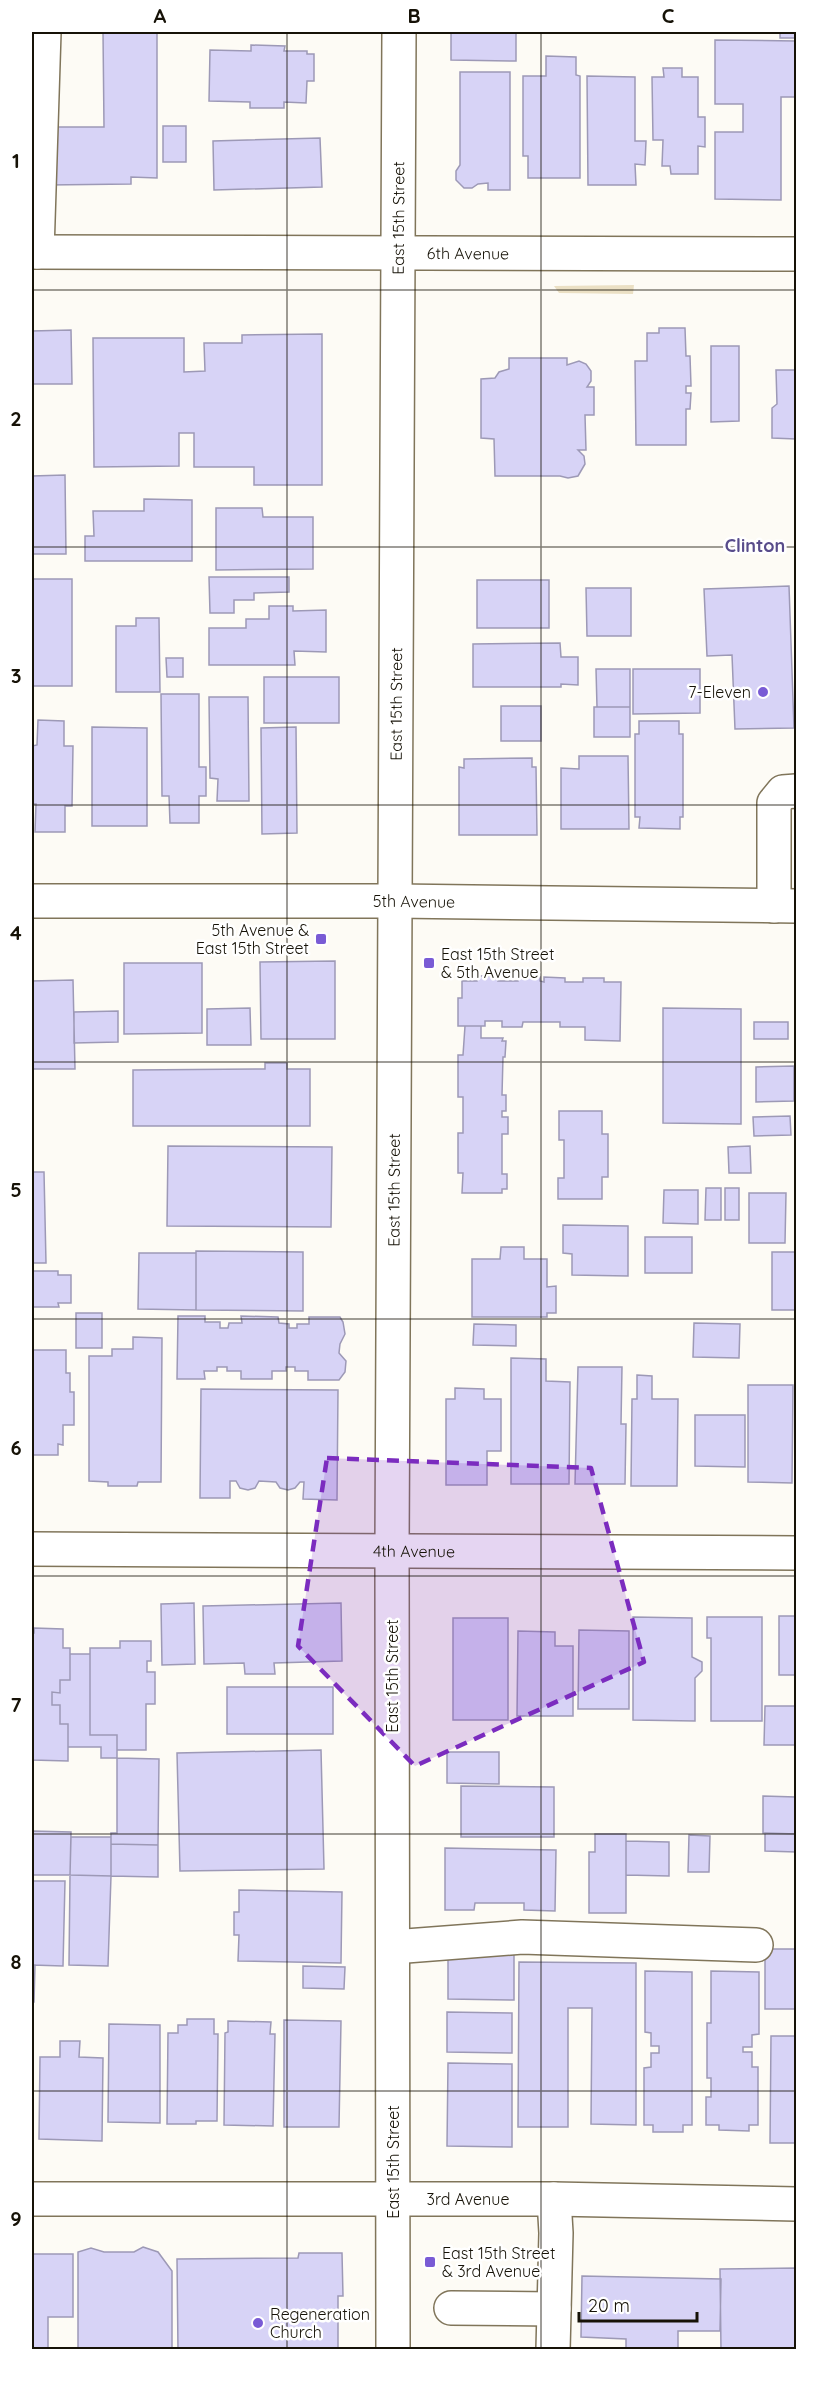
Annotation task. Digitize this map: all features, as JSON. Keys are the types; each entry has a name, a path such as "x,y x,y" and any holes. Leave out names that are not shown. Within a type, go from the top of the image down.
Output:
{"street":[{"path":"34,252 44,32"},
{"name":"East 15th Street","path":"393,2349 392,1550 399,32"},
{"name":"6th Avenue","path":"34,252 796,254"},
{"path":"785,906 774,803 783,792 796,791"},
{"name":"5th Avenue","path":"32,901 396,901 785,906"},
{"name":"4th Avenue","path":"32,1550 796,1553"},
{"path":"393,1947 522,1937 756,1945"},
{"name":"3rd Avenue","path":"32,2199 554,2199 796,2204"},
{"path":"553,2349 556,2233 554,2199"},
{"path":"451,2308 554,2309"}],"highlighted area":[{"path":"327,1458 591,1468 644,1662 415,1766 298,1646"}],"shaded area":[{"path":"634,285 633,294 559,293 554,286"}],"building":[{"path":"103,32 157,32 157,178 131,177 131,184 47,185 47,127 104,127"},
{"path":"451,32 516,32 516,61 451,60"},
{"path":"780,32 796,32 796,38 780,38"},
{"path":"715,40 796,41 796,97 781,97 781,200 715,199 715,132 743,132 743,104 715,104"},
{"path":"251,45 285,46 284,51 307,51 307,54 314,54 314,81 307,81 306,103 284,102 284,108 250,108 250,102 209,101 210,50 251,51"},
{"path":"546,56 576,57 576,75 580,76 580,178 528,178 528,156 523,156 523,76 546,76"},
{"path":"663,68 682,68 682,77 698,77 698,117 705,117 705,147 698,146 698,174 671,174 670,166 662,166 663,140 653,140 652,77 664,77"},
{"path":"460,72 510,72 510,190 488,190 488,183 464,188 456,180 456,171 460,165"},
{"path":"587,76 635,77 635,141 646,141 645,165 635,164 636,185 588,185"},
{"path":"163,126 186,126 186,162 163,162"},
{"path":"320,138 322,187 214,190 213,141"},
{"path":"659,328 685,328 686,356 690,356 691,386 686,386 686,393 691,393 690,409 686,409 686,445 636,445 635,361 647,361 647,333 659,333"},
{"path":"71,330 72,384 32,384 32,331"},
{"path":"322,334 322,485 254,485 254,467 194,467 194,433 179,433 179,466 94,467 93,338 184,338 184,372 205,371 204,343 242,343 242,335"},
{"path":"711,346 739,346 739,421 711,422"},
{"path":"509,358 567,358 567,365 579,361 586,364 591,371 591,381 587,387 594,387 594,415 585,415 586,450 578,450 584,456 585,464 578,476 568,478 495,476 494,439 481,438 481,379 495,378 499,372 509,369"},
{"path":"776,370 796,370 796,439 772,438 772,408 777,404"},
{"path":"65,475 66,554 32,554 32,476"},
{"path":"144,499 192,500 192,561 85,561 85,536 94,536 93,511 144,511"},
{"path":"216,508 262,508 263,517 313,517 313,569 216,570"},
{"path":"209,577 289,577 289,592 254,593 254,600 234,600 234,613 210,613"},
{"path":"32,579 72,579 72,686 32,686"},
{"path":"477,580 549,580 549,628 477,628"},
{"name":"7-Eleven","path":"789,586 794,728 735,729 732,655 707,656 704,589"},
{"path":"586,588 631,588 631,636 587,636"},
{"path":"269,606 293,606 293,611 326,610 326,652 294,651 295,665 209,665 209,628 246,628 246,619 269,619"},
{"path":"136,618 159,618 160,692 116,692 116,626 136,626"},
{"path":"560,643 561,657 578,657 578,685 473,687 473,644"},
{"path":"166,658 183,658 183,677 167,677"},
{"path":"596,669 630,669 630,707 597,707"},
{"path":"633,669 700,669 700,713 633,714"},
{"path":"264,677 339,677 339,723 264,723"},
{"path":"161,694 199,694 199,767 206,767 206,796 199,796 199,823 170,823 169,796 162,796"},
{"path":"209,697 248,697 249,801 217,801 218,779 210,778"},
{"path":"501,706 541,706 541,741 501,741"},
{"path":"594,707 630,707 630,737 594,737"},
{"path":"38,720 64,721 64,746 73,746 72,806 65,806 65,832 35,832 36,804 32,804 32,746 37,745"},
{"path":"639,721 679,721 679,734 683,734 683,817 680,817 680,829 639,828 640,817 635,817 635,734 639,734"},
{"path":"92,727 147,728 147,826 92,826"},
{"path":"296,727 297,833 262,834 261,728"},
{"path":"579,756 628,756 629,829 561,829 561,768 579,769"},
{"path":"532,758 532,767 536,767 537,835 459,835 459,767 464,768 464,759"},
{"path":"335,961 335,1039 261,1039 260,962"},
{"path":"124,963 202,963 202,1033 124,1034"},
{"path":"477,976 499,976 498,981 518,981 518,976 540,977 540,981 544,982 544,977 565,978 565,982 583,982 583,978 604,978 604,982 621,982 620,1041 585,1040 585,1027 560,1027 560,1022 523,1022 522,1027 502,1027 502,1021 485,1021 485,1026 458,1026 458,998 462,998 462,981 477,981"},
{"path":"73,980 75,1069 32,1069 32,981"},
{"path":"250,1008 251,1045 207,1045 207,1009"},
{"path":"663,1008 741,1009 741,1124 663,1123"},
{"path":"118,1011 118,1042 74,1043 74,1012"},
{"path":"754,1022 788,1022 788,1039 754,1039"},
{"path":"465,1026 481,1026 481,1038 503,1038 502,1041 506,1041 505,1057 503,1057 502,1095 506,1095 506,1111 502,1111 502,1117 508,1117 508,1134 502,1134 502,1174 507,1174 507,1189 502,1189 502,1193 462,1193 463,1173 458,1173 458,1133 463,1133 463,1097 458,1097 458,1055 463,1055"},
{"path":"265,1063 287,1063 287,1069 310,1069 310,1126 133,1126 133,1070 265,1069"},
{"path":"794,1066 794,1101 756,1102 756,1067"},
{"path":"559,1111 602,1111 602,1134 608,1134 608,1177 602,1177 602,1199 558,1199 558,1178 564,1178 564,1140 559,1140"},
{"path":"790,1116 791,1135 754,1136 753,1117"},
{"path":"168,1146 332,1147 331,1227 167,1226"},
{"path":"750,1146 751,1173 729,1173 728,1147"},
{"path":"32,1172 44,1172 46,1263 32,1263"},
{"path":"706,1188 721,1188 721,1220 705,1220"},
{"path":"725,1188 739,1188 739,1220 725,1220"},
{"path":"664,1190 698,1190 698,1224 663,1223"},
{"path":"749,1193 786,1193 785,1243 749,1243"},
{"path":"563,1225 628,1226 628,1276 572,1275 572,1254 563,1253"},
{"path":"645,1237 692,1237 692,1273 645,1273"},
{"path":"501,1247 524,1247 524,1259 547,1259 547,1287 556,1286 556,1313 547,1313 547,1317 472,1317 472,1259 500,1259"},
{"path":"196,1251 303,1252 303,1311 196,1310"},
{"path":"772,1252 796,1252 796,1310 772,1310"},
{"path":"139,1253 196,1253 196,1310 138,1309"},
{"path":"32,1271 58,1271 58,1275 71,1275 71,1303 58,1303 59,1307 32,1307"},
{"path":"76,1313 102,1313 102,1348 76,1348"},
{"path":"178,1316 205,1316 205,1322 220,1322 220,1328 228,1328 229,1323 242,1323 241,1316 278,1317 279,1323 289,1324 289,1328 297,1328 297,1324 309,1324 309,1317 340,1317 345,1334 339,1353 346,1361 345,1372 339,1380 308,1380 308,1371 295,1371 295,1367 286,1367 286,1371 272,1371 272,1379 241,1379 241,1371 227,1371 227,1367 217,1367 217,1371 204,1371 205,1379 177,1379"},
{"path":"694,1323 740,1324 739,1358 693,1357"},
{"path":"474,1324 516,1325 516,1346 473,1345"},
{"path":"133,1337 162,1338 161,1482 138,1482 137,1486 108,1486 108,1482 89,1481 89,1356 112,1356 112,1349 133,1349"},
{"path":"33,1350 66,1350 66,1373 70,1373 70,1392 74,1392 74,1425 63,1425 63,1445 58,1444 58,1455 32,1455"},
{"path":"511,1358 546,1359 546,1381 570,1382 569,1484 511,1484"},
{"path":"578,1367 622,1367 621,1424 626,1424 625,1484 575,1484"},
{"path":"637,1375 652,1376 652,1399 678,1399 677,1486 631,1486 632,1399 637,1399"},
{"path":"748,1385 793,1385 792,1483 748,1482"},
{"path":"455,1388 484,1389 484,1399 501,1399 501,1451 487,1451 487,1485 446,1485 446,1399 455,1399"},
{"path":"201,1389 338,1390 337,1500 303,1499 304,1482 288,1490 280,1488 276,1482 259,1481 255,1488 248,1490 240,1488 236,1481 230,1481 230,1498 200,1498"},
{"path":"695,1415 745,1415 745,1467 695,1466"},
{"path":"796,1439 796,1475 795,1475"},
{"path":"194,1603 195,1664 162,1665 161,1604"},
{"path":"341,1603 342,1661 274,1663 275,1674 245,1674 244,1663 204,1664 203,1606"},
{"path":"779,1616 796,1616 796,1675 779,1675"},
{"path":"633,1617 692,1618 692,1657 702,1662 702,1671 695,1678 695,1721 633,1720"},
{"path":"707,1617 762,1617 762,1721 711,1721 711,1638 707,1638"},
{"path":"453,1618 508,1618 508,1720 453,1720"},
{"path":"34,1628 63,1629 63,1648 70,1648 70,1680 60,1680 60,1693 52,1692 52,1705 60,1705 60,1724 68,1724 68,1761 32,1760 32,1633 34,1633"},
{"path":"579,1630 629,1631 629,1709 578,1709"},
{"path":"518,1631 555,1632 555,1646 573,1646 573,1716 517,1716"},
{"path":"120,1641 151,1641 151,1661 147,1661 147,1672 155,1672 155,1704 146,1704 146,1750 117,1750 117,1735 90,1735 90,1648 120,1648"},
{"path":"70,1654 90,1654 90,1735 117,1735 117,1758 101,1758 101,1747 68,1747 68,1724 60,1724 60,1705 52,1705 52,1692 60,1693 60,1680 70,1680"},
{"path":"227,1687 333,1687 333,1734 227,1734"},
{"path":"765,1706 796,1706 796,1745 764,1745"},
{"path":"321,1750 324,1869 180,1871 177,1753"},
{"path":"447,1752 499,1752 499,1784 447,1783"},
{"path":"117,1758 159,1759 158,1845 111,1844 111,1833 117,1833"},
{"path":"461,1786 554,1787 554,1837 461,1837"},
{"path":"763,1796 796,1797 796,1834 763,1833"},
{"path":"32,1831 71,1832 70,1875 32,1875"},
{"path":"765,1833 796,1834 796,1852 765,1851"},
{"path":"595,1834 626,1834 626,1913 589,1913 589,1852 595,1852"},
{"path":"689,1835 710,1836 709,1872 688,1872"},
{"path":"71,1837 111,1837 111,1876 70,1875"},
{"path":"626,1841 669,1842 669,1876 626,1875"},
{"path":"111,1844 158,1845 158,1877 111,1876"},
{"path":"445,1848 556,1850 555,1911 524,1910 524,1903 475,1903 474,1910 445,1910"},
{"path":"70,1875 111,1876 108,1966 69,1965"},
{"path":"32,1881 65,1881 63,1966 32,1965"},
{"path":"239,1890 342,1892 341,1963 238,1961 239,1935 234,1935 234,1912 239,1912"},
{"path":"765,1949 796,1949 796,2009 765,2009"},
{"path":"448,1951 514,1952 514,2000 448,1999"},
{"path":"519,1962 636,1963 636,2125 591,2124 592,2008 568,2008 568,2127 518,2127"},
{"path":"32,1965 35,1965 34,2002 32,2002"},
{"path":"303,1966 345,1967 344,1989 303,1988"},
{"path":"645,1971 692,1972 692,2125 683,2125 683,2132 653,2132 653,2125 644,2125 644,2068 651,2067 651,2053 659,2053 659,2046 651,2046 651,2033 645,2032"},
{"path":"711,1971 759,1972 759,2034 752,2035 752,2047 743,2047 743,2052 752,2052 752,2067 758,2067 758,2125 749,2125 749,2131 719,2130 719,2125 706,2125 706,2097 711,2097 711,2078 707,2078 707,2023 711,2023"},
{"path":"447,2012 512,2013 512,2053 447,2052"},
{"path":"187,2019 214,2019 214,2034 218,2034 217,2121 167,2124 168,2033 178,2033 178,2025 187,2025"},
{"path":"284,2020 341,2021 339,2127 284,2127"},
{"path":"228,2021 271,2022 270,2034 275,2034 273,2126 224,2125 225,2033 228,2032"},
{"path":"109,2024 160,2025 160,2123 108,2122"},
{"path":"771,2036 796,2036 796,2143 770,2143"},
{"path":"60,2041 80,2041 79,2057 103,2058 102,2141 39,2139 40,2057 60,2057"},
{"path":"448,2063 512,2064 512,2147 447,2146"},
{"path":"143,2247 158,2252 172,2271 172,2350 78,2350 78,2252 91,2248 104,2252 134,2252"},
{"name":"Regeneration Church","path":"299,2253 342,2253 343,2296 338,2296 338,2350 178,2350 177,2259 298,2258"},
{"path":"32,2254 73,2254 73,2317 48,2317 48,2350 32,2350"},
{"path":"796,2268 796,2350 721,2350 720,2269"},
{"path":"582,2276 721,2279 720,2331 678,2331 678,2350 626,2350 626,2339 581,2337"}],"place":[{"name":"7-Eleven","path":"763,692"},
{"name":"5th Avenue & East 15th Street","path":"321,939"},
{"name":"East 15th Street & 5th Avenue","path":"429,963"},
{"name":"East 15th Street & 3rd Avenue","path":"430,2262"},
{"name":"Regeneration Church","path":"258,2323"}],"district":[{"name":"Clinton","path":"755,546"}]}
